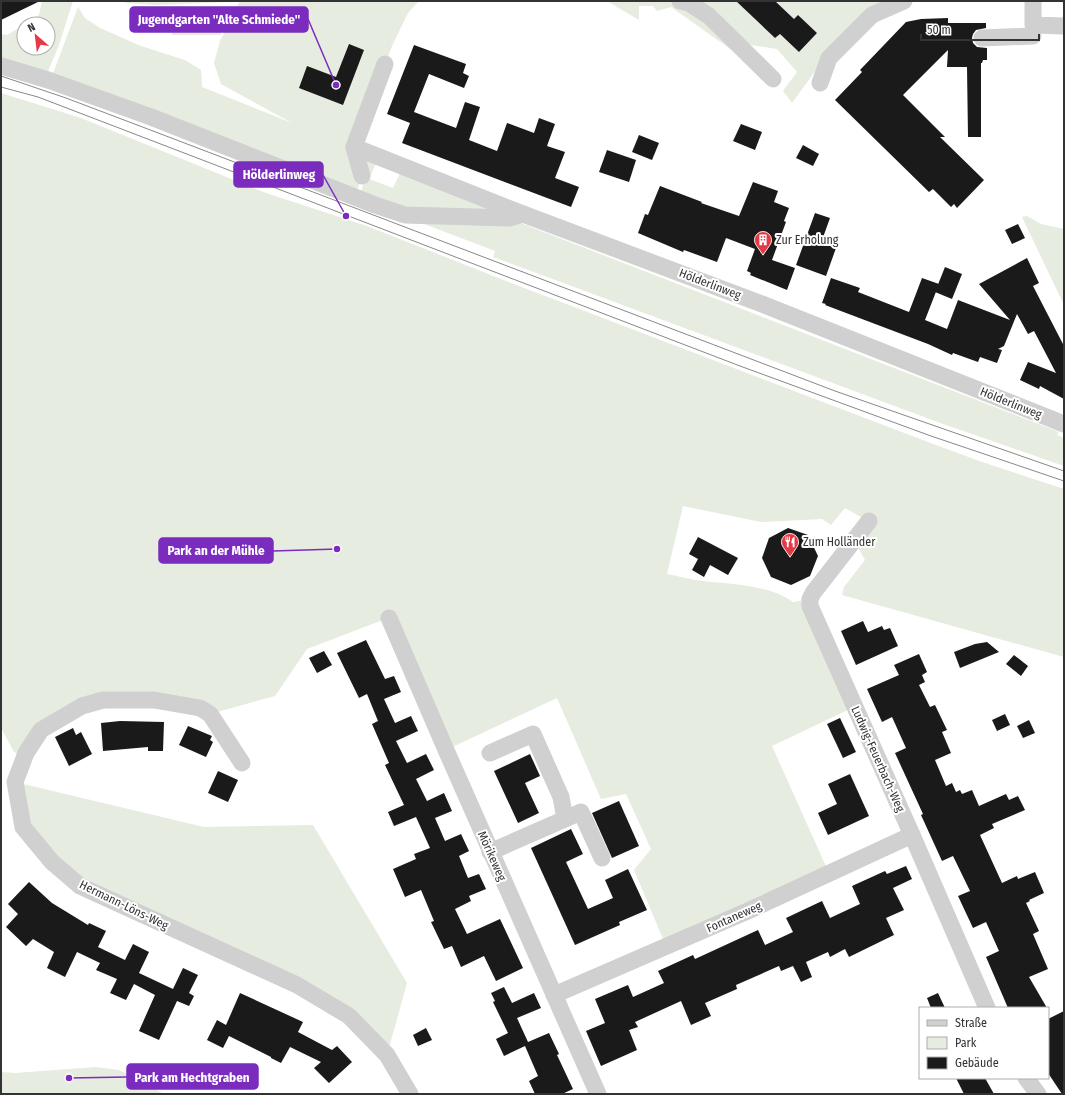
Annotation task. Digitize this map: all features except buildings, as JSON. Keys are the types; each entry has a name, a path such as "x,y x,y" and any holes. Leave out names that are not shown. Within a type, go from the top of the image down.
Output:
{"street":[{"path":"680,1 689,3 709,16 773,79"},
{"path":"820,83 829,58 872,15 904,1"},
{"path":"1033,1 1033,25 1064,26"},
{"path":"982,42 1033,40"},
{"path":"362,176 354,147 385,64"},
{"path":"1,66 48,80 143,114 375,205 405,215 509,218 523,214"},
{"name":"Hölderlinweg","path":"354,147 523,214 762,304 1064,424"},
{"name":"Ludwig-Feuerbach-Weg","path":"868,521 813,593 810,599 810,606 912,834 987,1007"},
{"name":"Mörikeweg","path":"388,618 598,1094"},
{"name":"Hermann-Löns-Weg","path":"242,763 210,714 200,708 154,700 103,700 82,706 41,730 26,753 16,782 23,827 52,862 80,886 297,985 348,1016 387,1054 410,1094"},
{"path":"490,753 532,734 561,797 565,819"},
{"path":"490,852 580,812 602,858"},
{"name":"Fontaneweg","path":"554,994 750,910 912,834"},
{"path":"1027,1079 1038,1094"}],"green space":[{"path":"42,1 73,1 56,52 56,16 37,16"},
{"path":"121,1 232,1 156,5 127,3"},
{"path":"240,1 420,1 408,13 392,46 354,147 362,176 355,197 52,76 78,7 85,18 100,28 141,46 185,60 201,70 202,87 292,123 221,84 214,63 220,41"},
{"path":"607,1 680,1 743,58 671,7 657,11 653,6 639,6 639,20"},
{"path":"699,1 736,1 775,38 780,34 799,52 817,33 798,15 794,19 775,1 893,1 831,49 792,103 783,91 797,72 777,49 744,44"},
{"path":"172,10 221,11 221,35 172,35"},
{"path":"16,30 16,56 54,56 47,74 1,59 1,34 7,35"},
{"path":"1,93 81,118 266,193 367,226 501,279 928,442 982,462 1064,489 1064,657 842,595 844,587 865,560 854,540 868,521 845,508 831,525 822,519 761,522 683,506 667,574 698,580 750,586 784,596 793,602 810,599 854,707 772,746 829,873 666,946 634,870 651,849 626,794 601,799 557,698 446,750 388,618 307,649 275,696 210,714 200,708 82,706 20,755 14,752 1,728"},
{"path":"361,155 377,161 369,179 393,188 401,171 508,211 405,213 360,195 366,176"},
{"path":"1027,216 1041,224 1064,229 1064,305 1022,217"},
{"path":"411,219 518,222 1059,432 1057,435 1064,438 1064,466 943,424 493,257 495,251"},
{"path":"15,782 204,827 313,825 407,983 387,1055 349,1016 80,886 23,827"},
{"path":"96,1067 119,1070 146,1082 163,1094 1,1094 1,1072 15,1073"}],"tram line":[{"path":"1,76 66,98 835,391 1064,471"},
{"path":"1,87 38,97 740,366 931,436 1064,481"}],"place":[{"name":"Jugendgarten \"Alte Schmiede\"","path":"336,85"},
{"name":"Hölderlinweg","path":"346,216"},
{"name":"Zur Erholung","path":"763,255"},
{"name":"Park an der Mühle","path":"337,549"},
{"name":"Zum Holländer","path":"790,557"},
{"name":"Park am Hechtgraben","path":"69,1078"}]}
